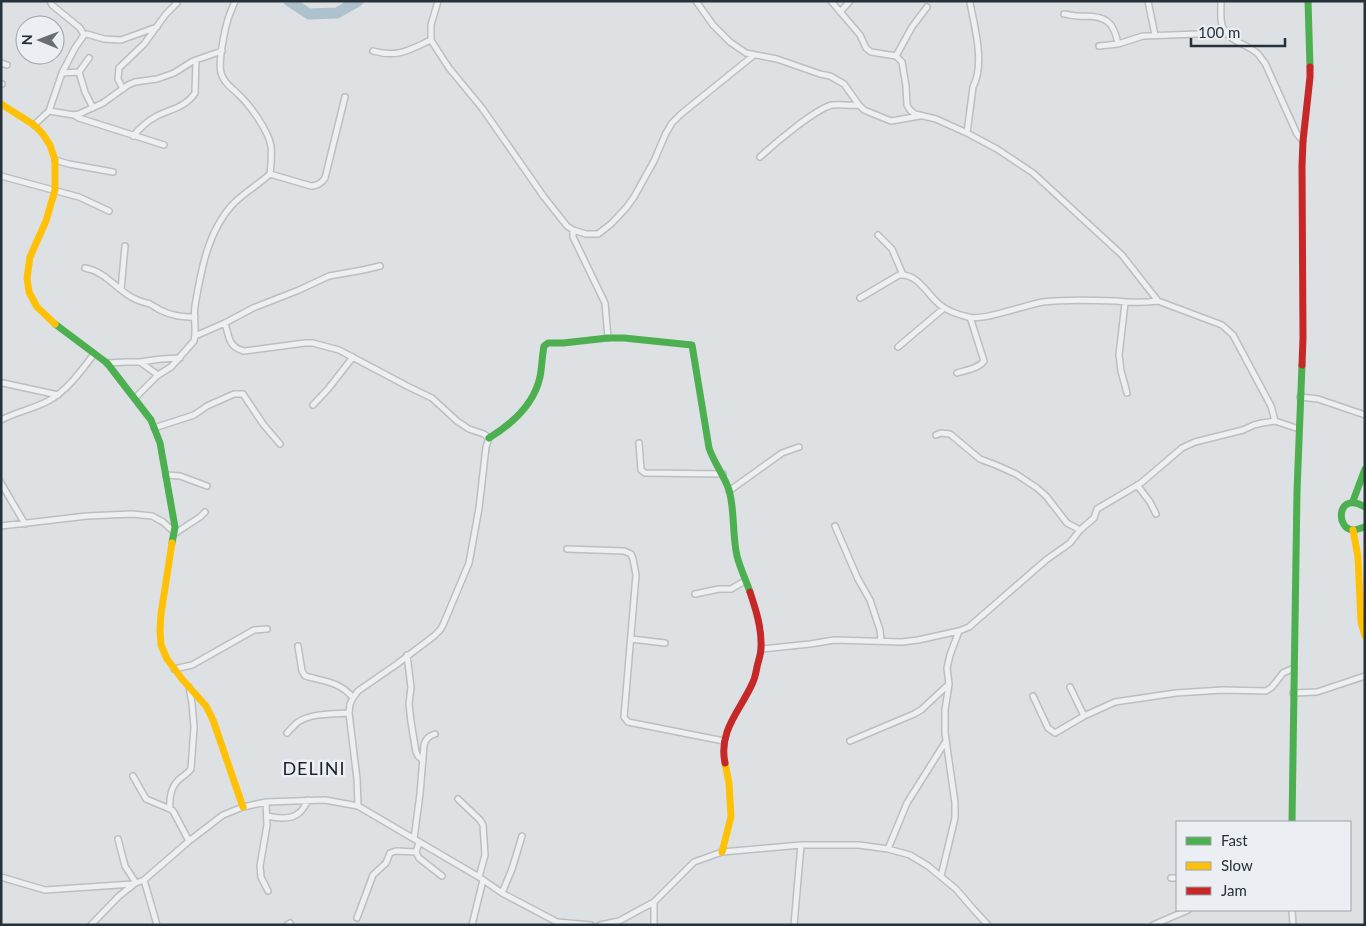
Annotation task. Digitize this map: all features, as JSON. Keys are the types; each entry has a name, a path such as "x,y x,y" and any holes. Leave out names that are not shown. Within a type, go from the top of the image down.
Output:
{"main road":[{"path":"1292,821 1293,693 1303,338 1305,197 1303,141 1310,77 1308,1"},
{"path":"1,104 34,125 50,145 55,160 55,190 46,221 30,257 27,278 29,292 37,307 51,322 107,363 151,420 160,443 175,527 160,630 161,644 167,659 174,669 206,706 213,720 243,807"},
{"path":"489,438 514,421 531,399 539,379 544,346 548,343 563,344 608,338 624,338 692,346 709,448 712,457 723,474 729,491 736,551 760,629 761,649 754,681 728,726 724,741 723,756 730,784 731,818 722,852"},
{"path":"1365,469 1353,501 1344,506 1341,511 1341,520 1344,525 1353,530 1365,527"},
{"path":"1353,501 1365,507"},
{"path":"1353,530 1358,557 1361,622 1365,636"}],"street":[{"path":"50,1 52,5 80,28 84,35"},
{"path":"135,398 158,375 171,367 191,345 195,336 195,308 205,260 215,230 224,214 236,201 270,174 271,147 268,136 250,108 230,88 221,74 222,51 229,16 235,1"},
{"path":"438,1 433,17 431,40 449,68 505,138 544,197 566,226 586,234 598,234 611,224 626,208 654,162 672,123 754,55"},
{"path":"696,1 713,25 730,42 746,53 777,59 830,76 844,84 864,110 891,121 920,116"},
{"path":"830,1 860,35 868,50 874,53 896,56 902,62 907,105 910,110 920,116 936,119 967,132 1007,156 1044,182 1067,206 1122,255 1158,300"},
{"path":"840,12 850,1"},
{"path":"1148,1 1155,35"},
{"path":"1221,1 1222,26 1231,38 1258,54 1265,64 1297,134 1303,141"},
{"path":"967,132 973,87 977,81 978,64 978,43 970,3"},
{"path":"123,89 118,79 119,68 144,44 166,14 177,4"},
{"path":"896,56 912,27 927,7"},
{"path":"1064,14 1101,17 1113,27 1118,44"},
{"path":"84,35 121,40 157,27"},
{"path":"1099,46 1118,44 1143,36 1226,32"},
{"path":"34,125 48,111 62,73 84,35"},
{"path":"373,51 384,54 406,52 431,40"},
{"path":"48,111 74,115 80,114 103,103 135,82 157,80 196,60 222,51"},
{"path":"79,72 89,58"},
{"path":"133,136 153,118 180,107 192,98 195,94 196,60"},
{"path":"62,73 79,72"},
{"path":"79,72 93,108"},
{"path":"270,174 311,186 322,182 325,178 345,97"},
{"path":"760,157 776,142 816,113 832,106 860,105"},
{"path":"74,115 164,145"},
{"path":"55,160 113,172"},
{"path":"1,176 80,198 109,211"},
{"path":"573,230 573,236 605,303 608,338"},
{"path":"878,235 892,249 903,274 919,283 944,308 970,317 987,316 1046,302 1067,300 1136,303 1158,300 1222,324 1233,335 1271,406 1275,421"},
{"path":"121,290 125,246"},
{"path":"195,336 253,308 329,276 380,266"},
{"path":"85,268 94,269 101,273 134,300 180,317 195,317"},
{"path":"860,298 898,275 903,274"},
{"path":"1125,302 1119,355 1127,393"},
{"path":"898,347 944,308"},
{"path":"957,372 976,367 984,361 970,317"},
{"path":"225,323 232,344 244,351 289,344 313,343 339,350 432,398 457,421 489,438 469,563 440,630 358,691 352,698 349,713 357,779 358,806"},
{"path":"1,420 11,414 49,401 71,383 94,354"},
{"path":"313,405 353,357"},
{"path":"107,363 180,358"},
{"path":"140,362 158,375"},
{"path":"3,383 58,394"},
{"path":"154,428 194,415 207,406 234,394 243,394 263,424 280,444"},
{"path":"1300,397 1318,399 1365,415"},
{"path":"761,649 834,640 902,642 959,631 969,627 1046,560 1070,543 1080,530 1094,518 1097,510 1137,485 1182,448 1195,442 1275,421 1299,430"},
{"path":"936,435 941,433 950,434 980,459 1016,474 1046,496 1067,523 1080,530"},
{"path":"639,443 644,474 723,474"},
{"path":"729,491 782,453 799,447"},
{"path":"166,475 180,476 206,486"},
{"path":"1,483 25,524"},
{"path":"1137,485 1150,502 1156,514"},
{"path":"1,526 87,516 132,514 152,516 163,522 174,533 205,512"},
{"path":"835,526 858,579 870,600 880,630 881,641"},
{"path":"567,549 624,551 631,554 633,559 636,575 624,718 628,722 724,741"},
{"path":"696,594 719,589 731,589 746,581"},
{"path":"174,669 192,665 254,630 268,629"},
{"path":"941,876 955,818 956,803 945,733 945,710 949,684 947,668 959,631"},
{"path":"631,639 665,643"},
{"path":"298,646 302,671 305,676 340,685 349,692 352,698"},
{"path":"407,655 411,687 409,704 411,722 416,752 423,760"},
{"path":"1032,696 1048,728 1055,733 1084,716 1115,702 1176,693 1223,690 1266,691 1283,674 1294,668"},
{"path":"1293,693 1317,692 1365,676"},
{"path":"850,741 921,710 949,684"},
{"path":"189,686 194,727 191,769 174,785 169,798 170,809 189,841"},
{"path":"1070,688 1084,716"},
{"path":"287,733 304,719 315,716 349,713"},
{"path":"414,838 424,745 429,736 435,734"},
{"path":"888,849 907,803 946,741"},
{"path":"132,776 146,799 170,809"},
{"path":"458,799 483,825 484,855 472,925"},
{"path":"267,816 283,818 294,816 300,813 308,800"},
{"path":"91,925 119,896 144,880 189,841 223,815 243,807 266,802 325,800 358,806 414,838 419,843 502,893 557,922 591,925"},
{"path":"266,802 267,825 260,866 261,877 268,891"},
{"path":"502,893 522,836"},
{"path":"118,839 125,866 135,884"},
{"path":"419,843 416,852 419,858 442,876"},
{"path":"794,925 801,845"},
{"path":"600,925 618,921 654,902 694,862 722,852 801,845 859,845 888,849 910,855 928,866 956,889 988,925"},
{"path":"357,918 373,875 386,863 390,853 396,850 416,852"},
{"path":"1,878 45,890 135,884"},
{"path":"144,880 157,925"},
{"path":"654,902 654,925"},
{"path":"1153,925 1186,911"},
{"path":"1292,911 1293,925"}],"waterway":[{"path":"289,1 309,14 337,13 358,1"}],"traffic: fast":[{"path":"1308,1 1310,67"},
{"path":"55,324 107,363 151,420 160,443 175,527 172,543"},
{"path":"489,438 514,420 533,396 540,377 544,346 548,343 624,338 692,345 709,448 729,490 737,556 750,592"},
{"path":"1292,821 1297,491 1302,365"},
{"path":"1353,501 1365,469"},
{"path":"1365,507 1356,503 1349,503 1342,512 1343,524 1347,528 1353,530 1365,527"}],"traffic: slow":[{"path":"1,104 34,125 42,133 50,145 55,160 55,190 46,221 30,257 27,278 29,292 37,307 55,324"},
{"path":"1353,530 1358,557 1361,622 1365,636"},
{"path":"172,543 161,614 161,645 167,659 206,706 213,720 243,807"},
{"path":"722,852 731,817 729,783 725,763"}],"traffic: jam":[{"path":"1302,365 1302,166 1310,67"},
{"path":"725,763 724,751 728,730 754,680 761,653 760,627 750,592"}],"district":[{"name":"DELINI","path":"314,768"}]}
